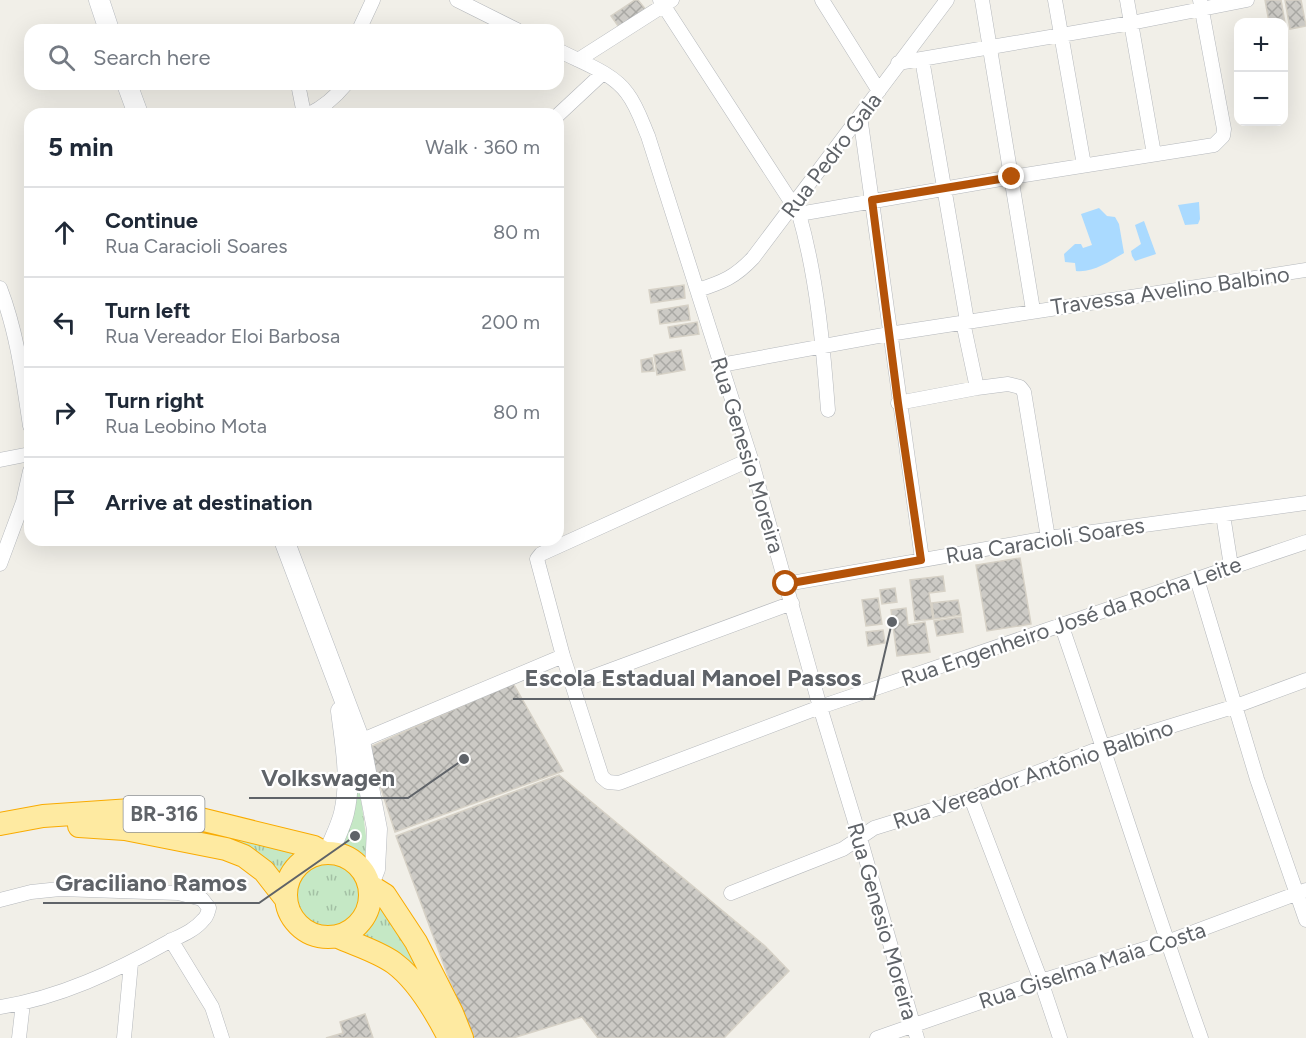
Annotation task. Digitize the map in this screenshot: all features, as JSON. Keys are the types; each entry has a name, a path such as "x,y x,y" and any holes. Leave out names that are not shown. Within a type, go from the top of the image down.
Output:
{"highway":[{"name":"BR-316","path":"0,824 43,816 131,810 188,816 346,857 357,864 369,884 386,895 416,942 462,1038"},
{"name":"BR-316","path":"0,833 58,824 125,829 215,846 244,856 264,871 285,898 294,921 302,929 313,936 338,937 375,952 394,963 421,990 449,1038"},
{"path":"285,898 286,885 299,864 326,852"},
{"path":"338,937 355,928 367,913 370,900 369,884"}],"main road":[{"path":"99,0 107,24"},
{"path":"129,90 136,108"},
{"path":"286,546 360,741 377,829 375,869 369,884"},
{"path":"326,852 343,816 346,801 347,765 337,684"}],"street":[{"path":"362,24 373,0"},
{"path":"457,0 505,24"},
{"path":"822,0 879,91"},
{"name":"Rua Pedro Gala","path":"698,290 726,281 741,272 796,210 898,63 947,0"},
{"path":"982,0 1033,310"},
{"path":"1055,0 1084,165"},
{"path":"1127,0 1154,154"},
{"path":"898,63 1131,23 1201,4 1247,0"},
{"path":"578,60 665,2 796,210 804,234 823,346 828,410"},
{"path":"796,210 944,189 1214,145 1223,136 1224,129 1201,4"},
{"name":"Rua Genesio Moreira","path":"564,53 619,84 637,109 648,136 751,459 820,707 915,1032"},
{"path":"922,59 977,388"},
{"path":"564,110 603,74"},
{"path":"299,90 303,108"},
{"path":"318,108 339,90"},
{"path":"860,116 921,560"},
{"name":"Travessa Avelino Balbino","path":"721,365 890,333 1306,270"},
{"path":"0,288 7,331 22,369 24,383"},
{"path":"898,403 977,388 1008,384 1020,387 1024,392 1048,538"},
{"path":"0,460 24,455"},
{"path":"564,544 751,459"},
{"path":"1,558 24,498"},
{"name":"Rua Caracioli Soares","path":"786,584 1048,538 1306,503"},
{"path":"1223,514 1231,566"},
{"name":"Rua Engenheiro José da Rocha Leite","path":"573,684 602,777 608,782 619,783 820,707 1306,542"},
{"path":"560,546 542,554 537,559 563,656 573,684 792,603"},
{"path":"1197,579 1257,779 1301,892 1306,920"},
{"path":"1061,624 1201,1038"},
{"path":"360,741 563,656"},
{"name":"Rua Vereador Antônio Balbino","path":"731,893 843,849 874,828 971,798 1103,747 1236,706 1306,680"},
{"path":"971,798 1041,981 1060,1038"},
{"path":"0,900 31,892 60,889 178,893 202,899 209,908 205,919 192,930 131,963 23,1004 0,1007"},
{"name":"Rua Giselma Maia Costa","path":"877,1038 915,1032 1041,981 1167,942 1301,892"},
{"path":"171,940 212,1007 222,1038"},
{"path":"124,1038 131,963"},
{"path":"19,1038 23,1004"}],"green space":[{"path":"358,776 368,851 367,869 349,854 336,849"},
{"path":"175,829 230,835 302,853 289,864 279,883"},
{"path":"334,861 347,867 356,876 360,882 362,896 360,910 352,921 341,929 320,931 302,921 294,910 292,889 302,871 313,863"},
{"path":"376,897 427,984 353,937 368,919"}],"water":[{"path":"1199,202 1198,224 1185,225 1178,205"},
{"path":"1099,208 1107,216 1115,217 1119,224 1124,253 1095,268 1076,271 1075,263 1065,262 1064,254 1075,244 1081,244 1083,248 1092,245 1081,214"},
{"path":"1144,221 1156,254 1135,261 1131,251 1141,244 1135,225"}],"building":[{"path":"638,0 647,11 621,30 611,16"},
{"path":"1265,0 1281,0 1284,18 1268,18"},
{"path":"1285,0 1301,0 1306,26 1290,29"},
{"path":"684,285 685,298 651,303 649,290"},
{"path":"688,305 690,320 660,324 658,310"},
{"path":"697,322 699,334 670,338 668,327"},
{"path":"681,350 685,370 657,375 654,355"},
{"path":"652,358 654,371 642,372 641,360"},
{"path":"1020,558 1031,624 987,631 976,565"},
{"path":"943,576 945,591 929,593 933,619 915,621 910,580"},
{"path":"895,588 897,602 882,604 880,590"},
{"path":"878,598 882,624 866,626 862,600"},
{"path":"958,600 961,615 934,619 932,603"},
{"path":"906,608 908,625 925,622 930,652 897,656 891,610"},
{"path":"961,617 963,632 937,636 934,621"},
{"path":"883,630 885,643 868,646 866,632"},
{"path":"513,683 563,771 395,832 368,748"},
{"path":"559,775 765,946 789,971 724,1038 598,1038 582,1017 513,1038 471,1038 396,836"},
{"path":"365,1014 373,1038 326,1038 343,1033 340,1022"}],"place":[{"name":"Escola Estadual Manoel Passos","path":"892,622"},
{"name":"Volkswagen","path":"464,759"},
{"name":"Graciliano Ramos","path":"355,836"}],"route":[{"path":"786,584 921,560 872,200 1012,177"}]}
